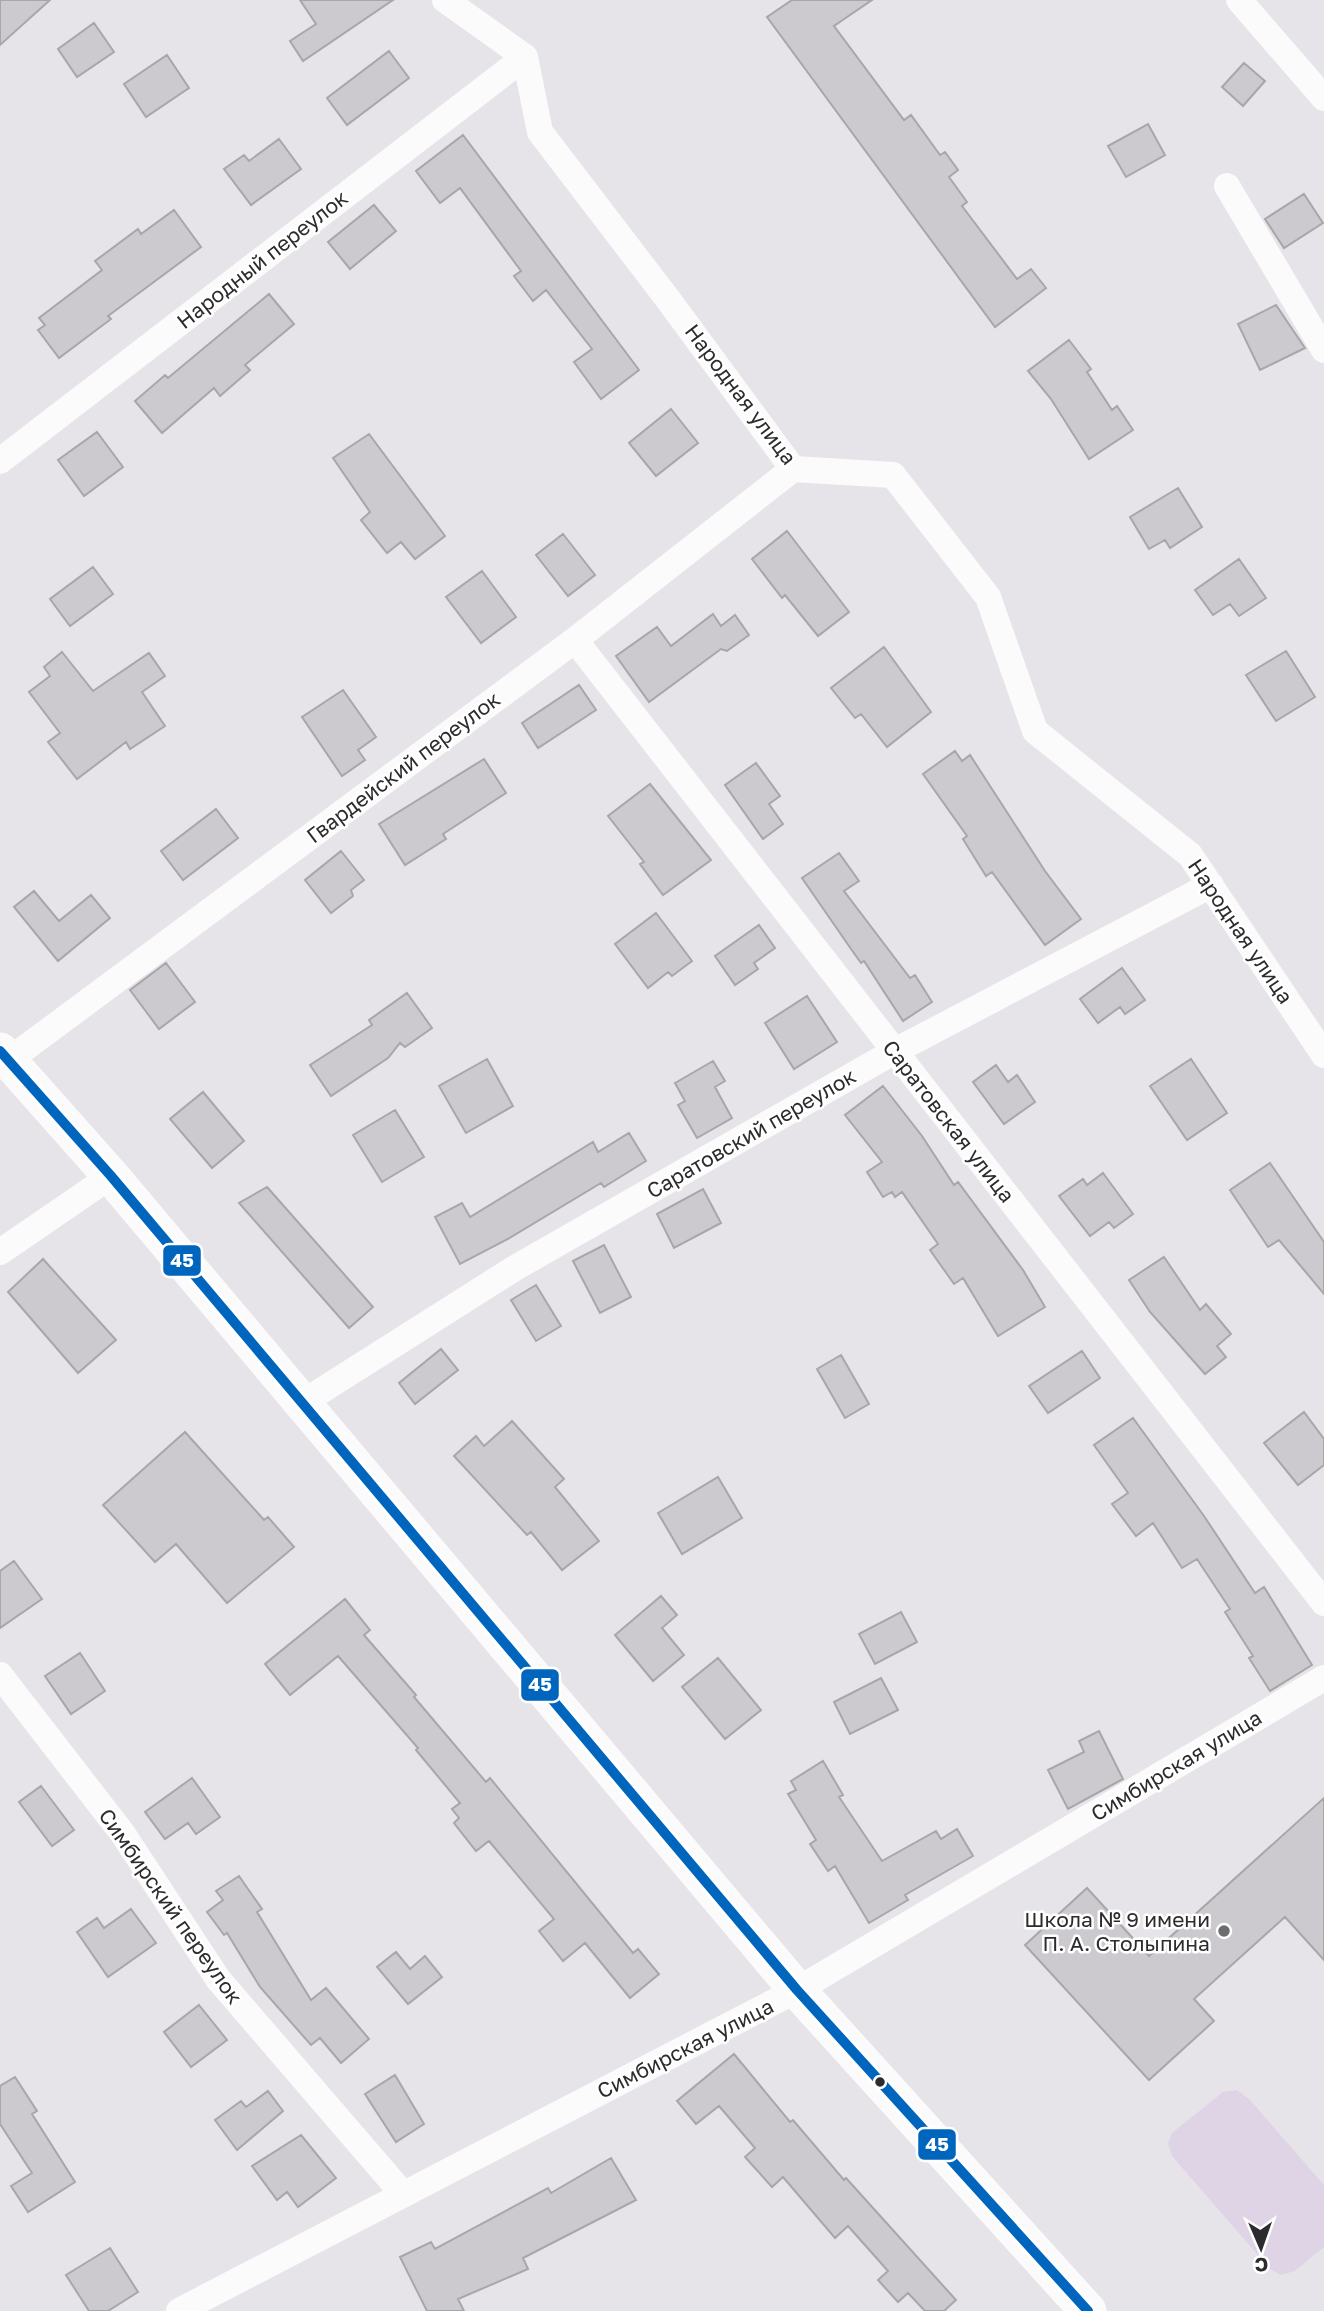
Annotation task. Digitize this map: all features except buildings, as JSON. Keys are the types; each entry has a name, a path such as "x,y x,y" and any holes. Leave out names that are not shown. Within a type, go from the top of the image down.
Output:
{"main road":[{"path":"4,1056 111,1176 797,1990 1088,2311"}],"street":[{"path":"445,0 525,57"},
{"path":"1240,0 1324,98"},
{"name":"Народный переулок","path":"0,461 525,57"},
{"name":"Народная улица","path":"525,57 540,132 793,469 893,475 988,597 1035,731 1190,855 1324,1055"},
{"path":"1227,186 1324,350"},
{"name":"Гвардейский переулок","path":"4,1056 575,640 793,469"},
{"name":"Саратовская улица","path":"575,640 1324,1603"},
{"name":"Саратовский переулок","path":"302,1402 515,1268 895,1051 1211,885"},
{"path":"0,1252 111,1176"},
{"name":"Симбирский переулок","path":"0,1675 123,1834 218,1979 403,2194"},
{"name":"Симбирская улица","path":"178,2311 797,1990 1324,1678"}],"shaded area":[{"path":"1237,2090 1249,2099 1324,2185 1324,2247 1295,2271 1281,2275 1270,2269 1172,2156 1168,2143 1172,2133 1223,2092"}],"transit line":[{"name":"45","path":"0,1051 111,1176 797,1990 1088,2311"}],"place":[{"name":"Школа № 9 имени П. А. Столыпина","path":"1224,1931"}]}
